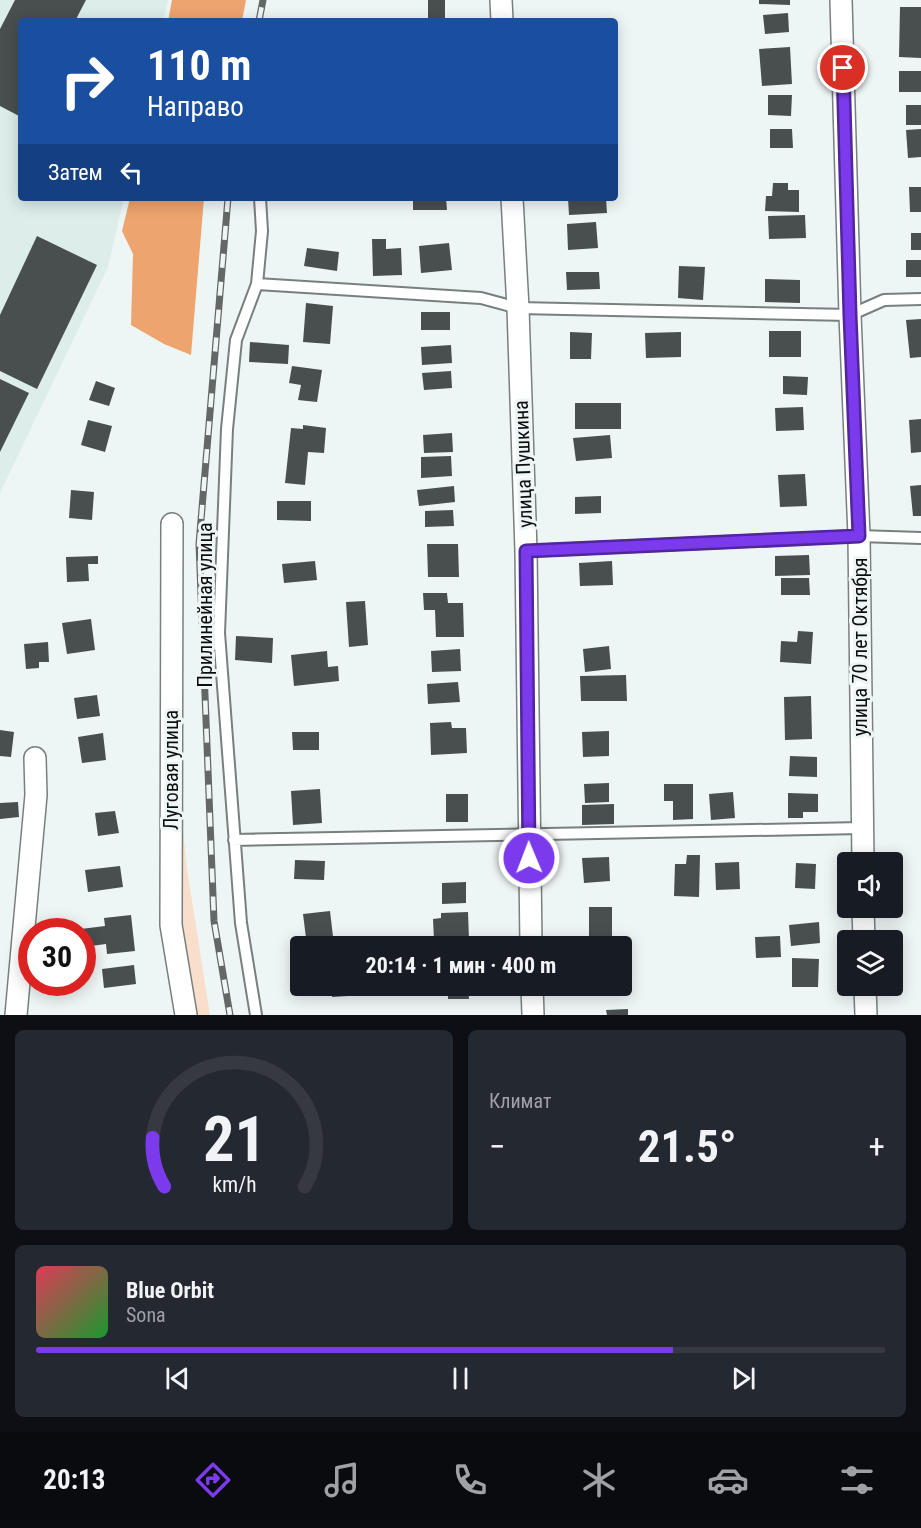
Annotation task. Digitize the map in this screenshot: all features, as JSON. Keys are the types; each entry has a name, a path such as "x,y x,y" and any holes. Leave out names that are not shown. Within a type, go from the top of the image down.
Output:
{"street":[{"path":"501,0 502,18"},
{"name":"улица 70 лет Октября","path":"841,0 859,536 862,852"},
{"name":"улица Пушкина","path":"512,201 519,308 526,551 531,936"},
{"name":"Луговая улица","path":"172,524 171,925 186,1015"},
{"path":"16,1015 36,795 35,758"},
{"path":"532,996 533,1015"},
{"path":"865,996 866,1015"}],"lane":[{"name":"Прилинейная улица","path":"256,1015 241,923 219,633 227,429 236,340 257,284 262,231 260,201"},
{"path":"257,284 481,298 519,308 850,315 884,300 921,299"},
{"path":"526,551 859,536 921,538"},
{"path":"234,840 862,828"}],"shaded area":[{"path":"0,0 168,0 164,18 18,18 18,201 123,201 108,267 0,493"},
{"path":"172,0 246,0 243,18 169,18"},
{"path":"129,201 204,201 191,355 164,344 131,325 133,254 122,231"},
{"path":"181,811 187,869 210,1015 193,1015 181,922"}],"building":[{"path":"15,0 86,0 77,18 18,18 18,115 0,106 0,29"},
{"path":"428,0 445,0 445,18 428,18"},
{"path":"759,0 790,0 790,5 759,4"},
{"path":"900,7 921,7 921,58 899,57"},
{"path":"788,13 789,32 765,34 763,15"},
{"path":"790,47 792,84 762,86 759,49"},
{"path":"899,71 921,71 921,92 899,92"},
{"path":"768,95 792,95 791,116 768,115"},
{"path":"906,105 921,105 921,125 906,125"},
{"path":"770,129 792,129 793,148 770,148"},
{"path":"921,129 921,157 908,158 906,130"},
{"path":"773,183 788,183 788,190 799,190 799,212 765,211 766,196 772,196"},
{"path":"909,187 921,187 921,212 910,212"},
{"path":"413,201 446,201 447,210 413,210"},
{"path":"568,201 606,201 607,213 569,215"},
{"path":"805,215 806,238 769,239 768,216"},
{"path":"596,222 598,248 568,250 567,224"},
{"path":"911,233 921,233 921,250 911,250"},
{"path":"37,236 97,265 37,389 0,371 0,315"},
{"path":"372,239 386,239 386,249 401,248 402,275 373,276"},
{"path":"449,243 452,270 421,273 419,246"},
{"path":"307,248 339,252 337,271 304,266"},
{"path":"906,260 921,260 921,277 906,277"},
{"path":"679,266 705,267 703,300 678,298"},
{"path":"566,272 599,272 600,289 567,290"},
{"path":"765,279 800,280 800,303 765,302"},
{"path":"306,303 333,306 330,344 303,342"},
{"path":"421,312 450,312 450,330 421,330"},
{"path":"921,319 921,357 910,358 906,320"},
{"path":"769,331 801,331 801,357 769,357"},
{"path":"570,332 592,333 591,359 570,359"},
{"path":"681,332 681,357 646,358 645,333"},
{"path":"250,342 289,345 288,364 249,362"},
{"path":"451,345 452,363 422,365 421,347"},
{"path":"292,366 322,370 317,402 298,400 301,385 289,383"},
{"path":"451,371 452,388 424,390 422,373"},
{"path":"783,376 808,377 807,395 783,394"},
{"path":"0,379 29,393 0,452"},
{"path":"96,381 115,388 109,406 89,400"},
{"path":"575,403 621,403 621,429 575,429"},
{"path":"803,407 804,430 776,431 775,408"},
{"path":"921,419 921,452 911,453 909,420"},
{"path":"88,420 112,426 105,452 81,445"},
{"path":"303,425 326,428 324,453 308,452 305,485 285,483 291,428 303,429"},
{"path":"452,433 453,452 424,453 423,435"},
{"path":"610,435 612,458 576,461 573,438"},
{"path":"451,456 452,476 421,478 421,457"},
{"path":"805,474 807,506 780,507 778,475"},
{"path":"921,485 921,516 913,516 910,486"},
{"path":"454,486 455,502 419,506 417,490"},
{"path":"71,490 94,492 92,520 69,518"},
{"path":"601,496 601,513 575,514 575,497"},
{"path":"277,501 311,501 311,521 277,520"},
{"path":"453,510 454,526 425,527 425,511"},
{"path":"427,544 458,544 459,577 428,577"},
{"path":"809,555 810,575 775,576 775,556"},
{"path":"98,556 98,564 88,564 89,581 67,582 66,557"},
{"path":"315,561 317,580 284,583 282,564"},
{"path":"612,561 613,585 580,586 579,563"},
{"path":"781,578 809,578 810,595 781,595"},
{"path":"423,593 447,593 448,603 463,603 464,637 436,637 435,610 424,610"},
{"path":"365,601 368,645 349,647 346,602"},
{"path":"91,619 95,650 67,654 62,623"},
{"path":"798,631 813,632 811,664 780,662 781,641 797,642"},
{"path":"236,636 273,638 272,663 235,660"},
{"path":"48,642 49,662 39,662 39,668 26,669 24,644"},
{"path":"609,646 611,669 585,672 583,649"},
{"path":"460,649 461,671 432,672 431,651"},
{"path":"327,651 328,667 338,666 339,681 294,686 291,655"},
{"path":"626,675 627,701 581,701 580,676"},
{"path":"458,682 460,702 428,704 427,684"},
{"path":"97,695 100,716 77,719 74,698"},
{"path":"811,696 812,739 785,740 784,697"},
{"path":"451,722 452,728 466,728 467,753 431,755 430,723"},
{"path":"0,730 14,732 11,757 0,756"},
{"path":"609,731 609,756 583,757 582,732"},
{"path":"292,732 319,732 319,750 293,750"},
{"path":"103,733 106,760 82,763 78,737"},
{"path":"790,756 817,757 817,777 789,776"},
{"path":"609,783 609,802 585,803 584,784"},
{"path":"664,784 693,784 693,819 673,820 673,801 664,801"},
{"path":"320,789 322,823 293,825 291,791"},
{"path":"733,792 735,818 711,820 709,794"},
{"path":"788,793 818,794 818,812 803,812 803,818 788,818"},
{"path":"446,794 468,794 468,822 446,822"},
{"path":"18,802 19,817 0,819 0,803"},
{"path":"614,804 614,824 582,825 582,805"},
{"path":"115,811 119,833 98,836 95,813"},
{"path":"687,855 700,855 699,897 674,896 675,864 686,864"},
{"path":"609,857 610,881 584,883 582,858"},
{"path":"295,860 325,861 324,880 294,879"},
{"path":"739,862 740,889 716,890 715,863"},
{"path":"796,863 816,864 815,889 795,888"},
{"path":"120,866 123,887 88,892 85,870"},
{"path":"466,882 466,903 442,904 442,883"},
{"path":"589,907 612,907 612,936 589,936"},
{"path":"330,911 333,936 306,936 303,914"},
{"path":"468,912 469,936 434,936 433,919 441,918 441,913"},
{"path":"131,915 135,951 107,954 106,944 96,945 96,927 105,926 104,918"},
{"path":"819,922 820,943 791,946 789,925"},
{"path":"780,936 781,957 756,958 755,937"},
{"path":"792,958 819,959 818,987 792,987"},
{"path":"134,965 136,984 104,988 102,969"},
{"path":"448,996 469,996 469,999 448,999"},
{"path":"628,1009 628,1015 607,1015 606,1010"}],"railway":[{"path":"260,18 263,0"},
{"path":"228,201 199,544 214,921 230,1015"}],"route":[{"path":"529,858 526,551 859,536 843,68"}]}
